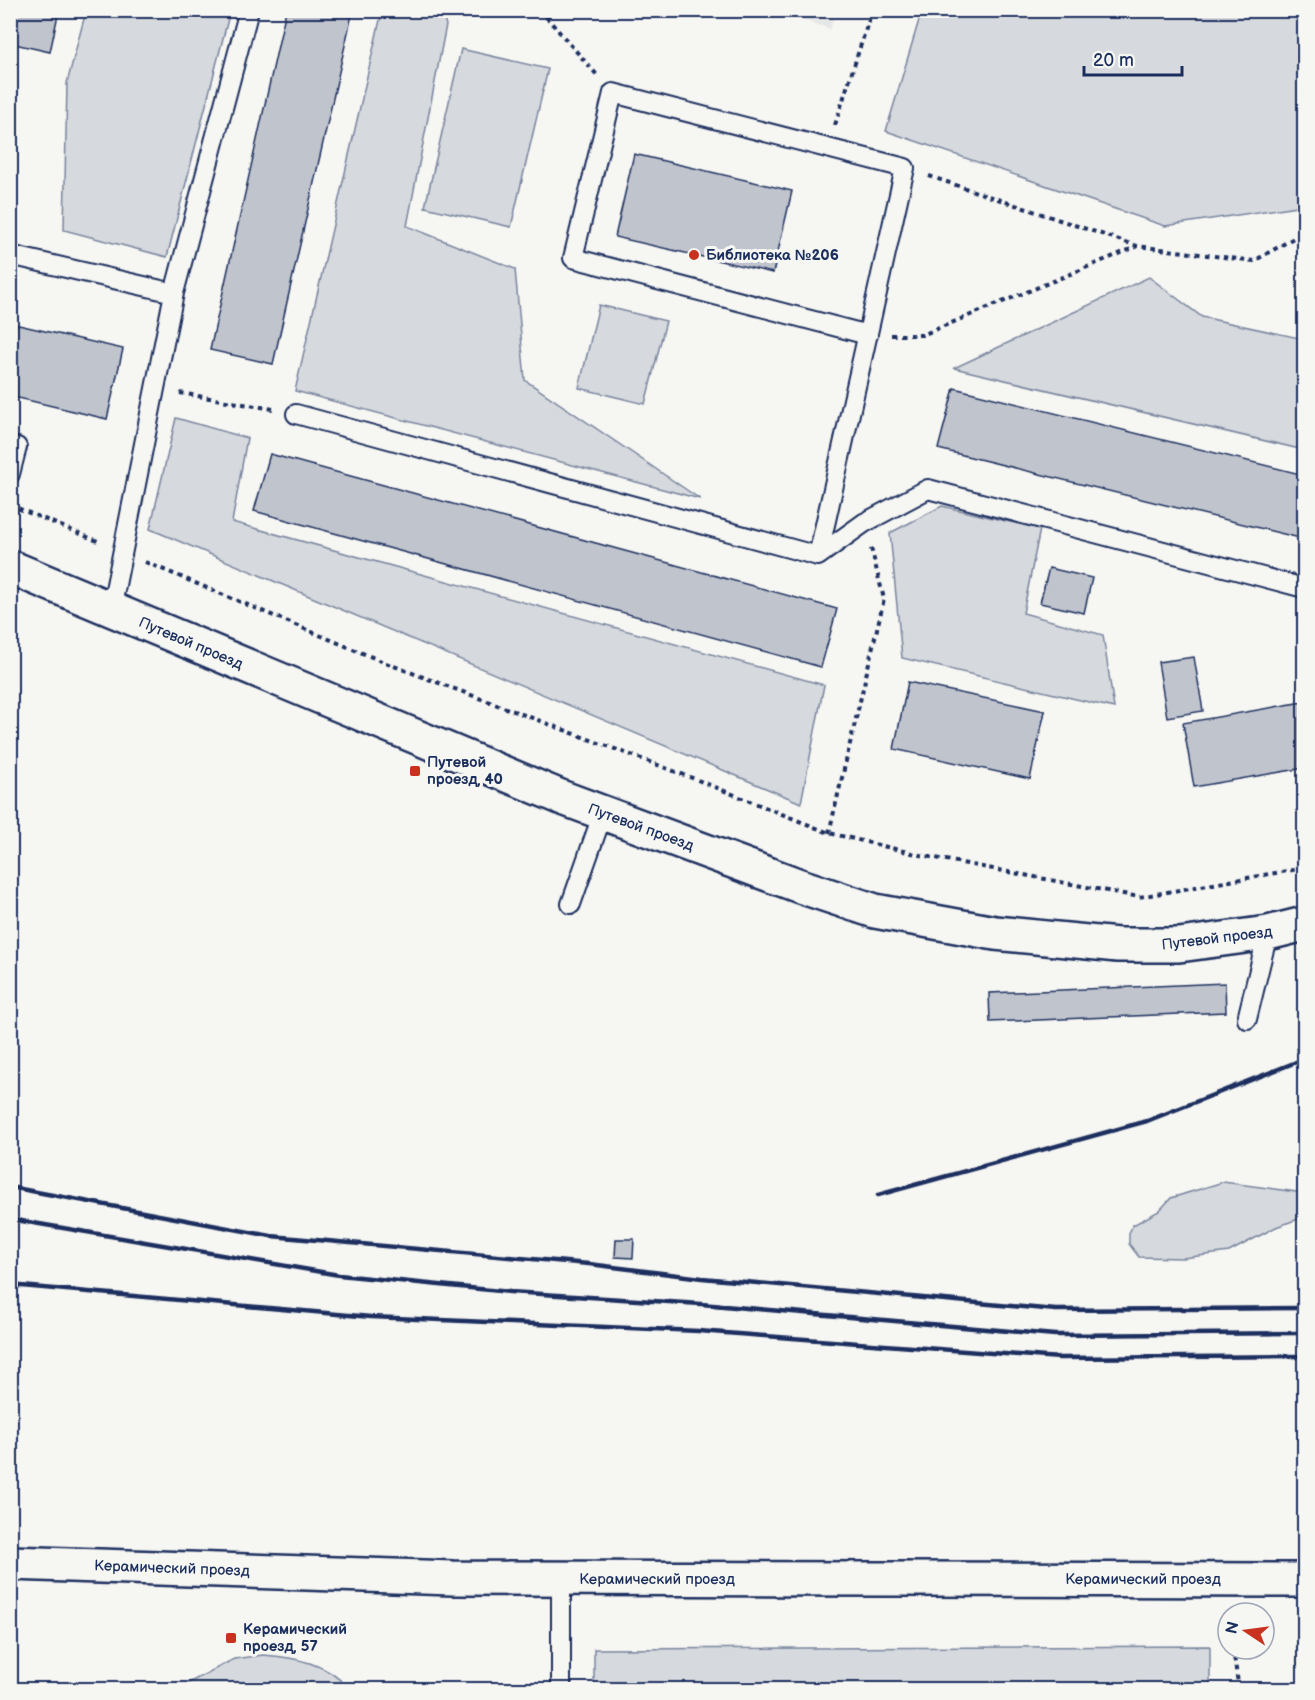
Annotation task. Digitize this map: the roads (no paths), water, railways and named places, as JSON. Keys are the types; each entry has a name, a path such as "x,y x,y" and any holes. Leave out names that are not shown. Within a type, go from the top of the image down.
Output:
{"street":[{"name":"Путевой проезд","path":"10,567 603,813 800,886 875,911 984,931 1118,945 1179,945 1268,933 1305,924"},
{"name":"Керамический проезд","path":"10,1563 453,1578 1305,1580"}],"lane":[{"path":"111,610 174,293 249,10"},
{"path":"818,556 868,335 905,168 613,93 573,258 868,335"},
{"path":"10,255 174,293"},
{"path":"296,414 818,556"},
{"path":"10,474 17,447"},
{"path":"818,556 864,523 928,489 1305,588"},
{"path":"571,904 603,813"},
{"path":"1247,1019 1268,933"},
{"path":"561,1579 561,1689"}],"railway":[{"path":"878,1195 1147,1121 1304,1059"},
{"path":"10,1187 271,1236 589,1264 702,1278 1056,1310 1304,1308"},
{"path":"10,1219 339,1275 510,1292 701,1304 1055,1335 1304,1333"},
{"path":"10,1285 371,1317 699,1331 1060,1358 1304,1356"}],"place":[{"name":"Библиотека №206","path":"694,255"},
{"name":"Путевой проезд, 40","path":"415,771"},
{"name":"Керамический проезд, 57","path":"231,1638"}]}
